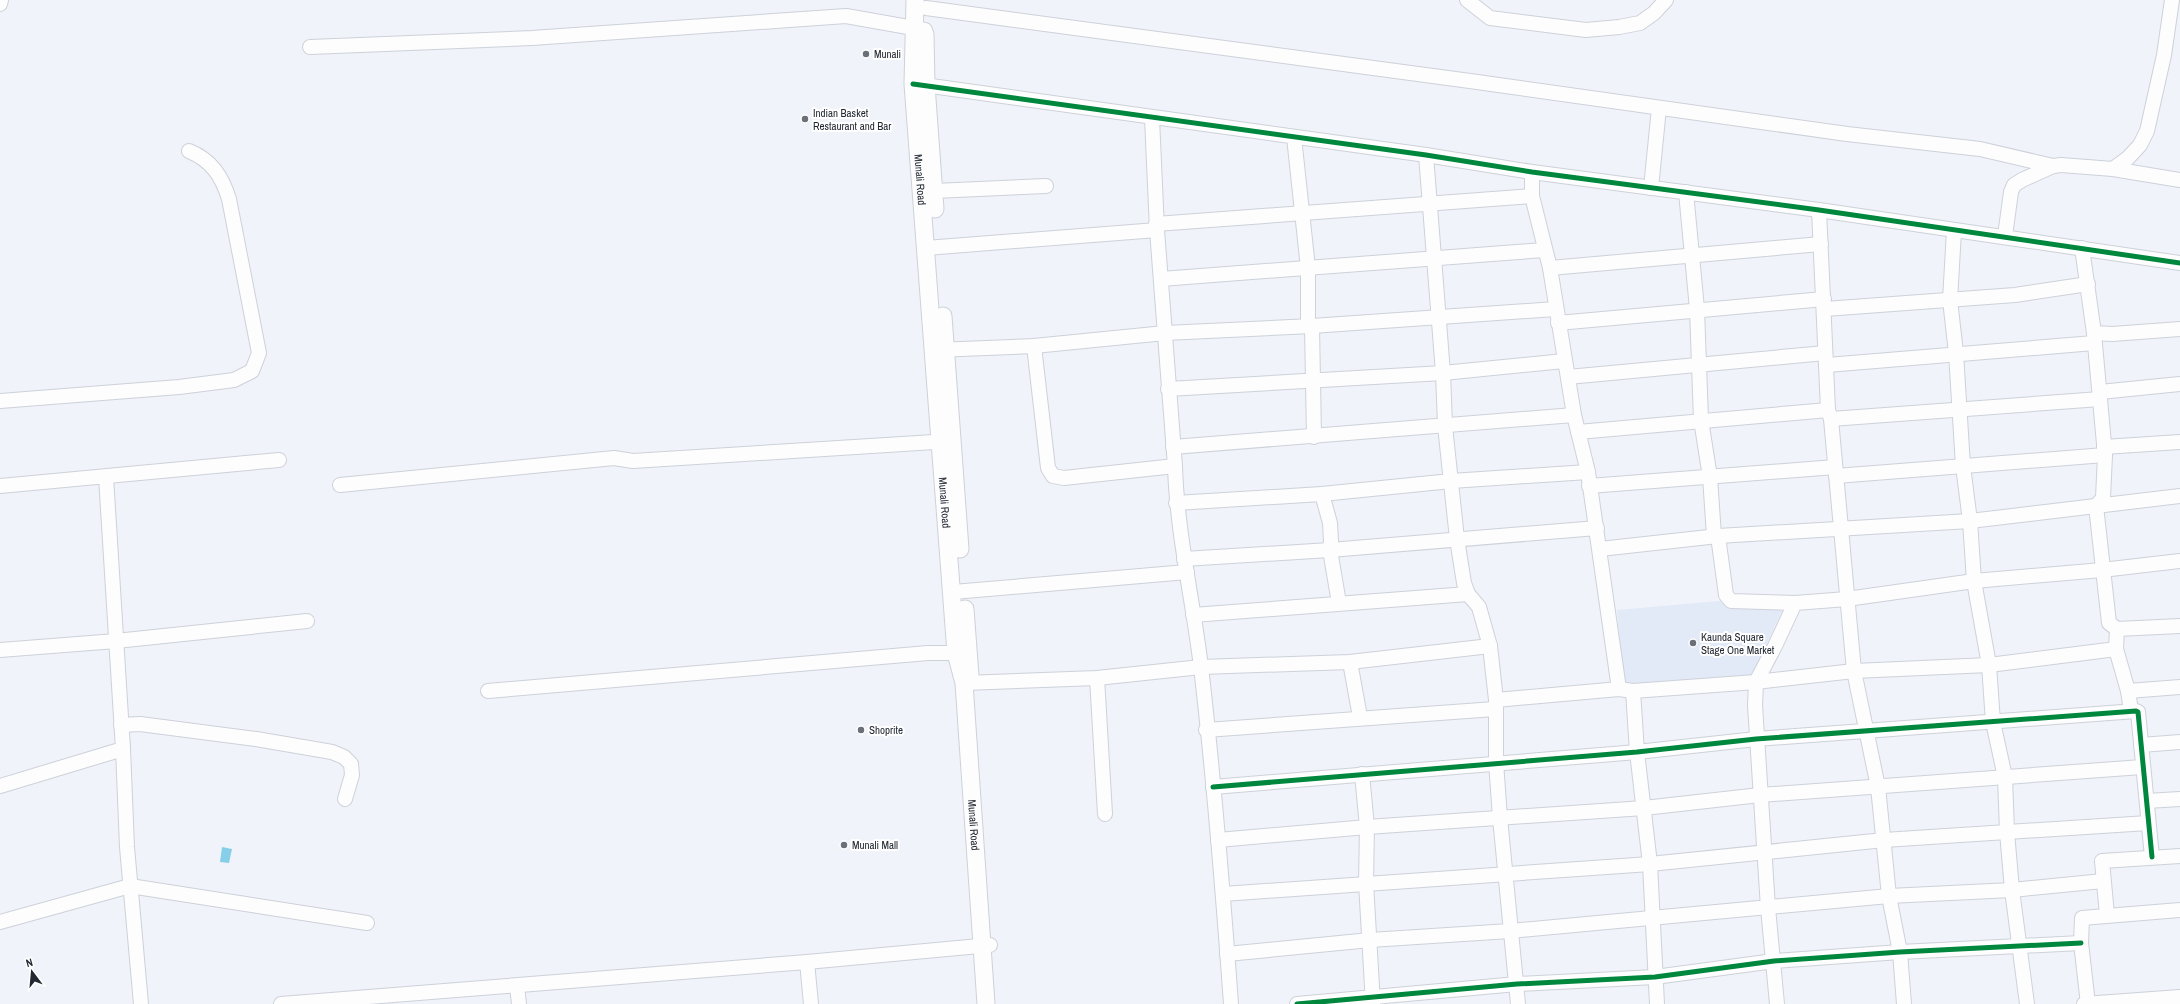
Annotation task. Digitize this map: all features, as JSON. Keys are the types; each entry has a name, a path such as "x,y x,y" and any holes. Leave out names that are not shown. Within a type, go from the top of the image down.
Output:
{"main road":[{"name":"Munali Road","path":"922,3 919,85 945,441 967,682 986,945 986,1004"},
{"name":"Munali Road","path":"919,85 934,191 932,248"},
{"name":"Munali Road","path":"958,592 956,653 967,682"},
{"name":"Munali Road","path":"986,945 995,1004"}],"street":[{"path":"0,4 1,0"},
{"path":"1466,0 1490,18 1586,30 1619,27 1640,22 1654,13 1666,0"},
{"path":"2113,169 2128,158 2140,145 2147,131 2164,55 2172,0"},
{"path":"922,3 1847,134 1980,149 2053,166 2113,169 2180,180"},
{"path":"310,47 532,38 846,16 920,29"},
{"path":"919,85 1426,155 1532,172 1819,210 1954,231 2005,236 2180,263"},
{"path":"1651,188 1659,108"},
{"path":"1152,118 1156,227 1175,466 1176,503 1201,667 1223,894 1231,1004"},
{"path":"1294,137 1308,268 1314,437"},
{"path":"0,401 179,387 234,380 252,371 258,353 229,199 225,186 212,165 189,151"},
{"path":"1426,155 1443,373 1445,426 1457,539 1464,583 1468,594 1479,607 1490,646 1496,704 1496,762 1500,818 1518,1004"},
{"path":"2005,236 2017,158"},
{"path":"2014,185 2053,166"},
{"path":"1532,172 1532,196 1544,250 1550,268 1564,361 1597,528 1619,689"},
{"path":"934,191 1046,186"},
{"path":"1686,192 1696,310 1701,420 1710,477 1716,536 1726,595 1731,602 1795,603 1847,599 1974,581 2102,570 2180,561"},
{"path":"932,248 1301,212 1532,196"},
{"path":"1819,210 1829,414 1854,671 1878,787 1889,896 1900,952 1904,1004"},
{"path":"1954,231 1950,300 1956,353 1963,466 1970,521 1974,581 1989,665 1992,722 2005,777 2007,832 2012,890 2027,1004"},
{"path":"1550,268 1691,254 1821,244"},
{"path":"2082,248 2088,284 2105,451 2103,498 2096,506 2109,623 2117,629 2180,626"},
{"path":"1161,279 1544,250"},
{"path":"939,350 1034,346 1165,333 1310,327 1439,317 1557,316 1950,300 2015,295 2088,284"},
{"path":"1568,377 1699,366 1956,353 2094,338 2112,334 2180,329"},
{"path":"1034,346 1048,468 1053,476 1064,478 1175,466"},
{"path":"1168,390 1443,373 1564,361"},
{"path":"1578,432 1701,420 1960,410 2100,395 2180,384"},
{"path":"1173,447 1314,437 1574,415"},
{"path":"340,485 614,458 633,461 945,441"},
{"path":"1176,503 1322,494 1451,481 1710,477 1963,466 2180,442"},
{"path":"0,486 280,460"},
{"path":"106,477 130,886 141,1004"},
{"path":"1322,494 1330,523 1330,550 1339,603"},
{"path":"1600,549 1716,536 1970,521 2180,496"},
{"path":"958,592 1186,565 1330,550 1597,528"},
{"path":"1194,615 1468,594"},
{"path":"1778,1004 1768,908 1756,739 1756,682 1770,658 1795,603"},
{"path":"0,650 116,641 307,621"},
{"path":"2117,629 2116,649 2128,691 2131,711"},
{"path":"967,682 1097,678 1201,667 1350,662 1490,646"},
{"path":"1206,730 1496,704 1619,689 1633,691 1756,682 1854,671 1989,665 2116,649"},
{"path":"488,691 928,653 956,653"},
{"path":"1350,662 1360,717"},
{"path":"1097,678 1104,814"},
{"path":"2128,691 2180,687"},
{"path":"1633,691 1637,752 1650,864 1657,1004"},
{"path":"1213,786 1496,762 1637,752 1756,739 1867,732 2131,711 2138,712 2142,767 2147,801 2152,858"},
{"path":"120,725 140,724 249,738 332,752 344,757 351,764 352,776 345,799"},
{"path":"2141,745 2180,742"},
{"path":"0,786 123,749"},
{"path":"1218,840 1367,827 1644,808 1760,795 2142,767"},
{"path":"1362,774 1367,827 1366,883 1372,1001"},
{"path":"2147,801 2180,799"},
{"path":"1223,894 1650,864 1764,854 1884,840 2148,823"},
{"path":"2107,915 2102,881 2101,863 2103,860 2180,856"},
{"path":"1227,954 1370,940 1510,931 1653,919 1889,896 2012,890 2102,881"},
{"path":"0,922 130,886 368,923"},
{"path":"2088,1004 2081,943 2082,918 2180,910"},
{"path":"1297,1004 1372,1001 1517,984 1655,977 1774,961 2018,944 2081,943"},
{"path":"281,1004 807,962 986,945"},
{"path":"807,962 811,1004"},
{"path":"517,986 519,1004"},
{"path":"2084,1004 2180,997"}],"shaded area":[{"name":"Kaunda Square Stage One Market","path":"1719,601 1782,610 1752,676 1623,685 1617,610"}],"water":[{"path":"222,847 232,849 229,863 220,862"}],"cycle path":[{"path":"913,84 1426,155 1532,172 1819,210 2180,263"},
{"path":"1213,787 1637,752 1756,739 2136,711 2138,712 2152,857"},
{"path":"1297,1004 1517,984 1655,977 1774,961 1900,952 2081,943"}],"place":[{"name":"Munali","path":"866,54"},
{"name":"Indian Basket Restaurant and Bar","path":"805,119"},
{"name":"Kaunda Square Stage One Market","path":"1693,643"},
{"name":"Shoprite","path":"861,730"},
{"name":"Munali Mall","path":"844,845"}]}
